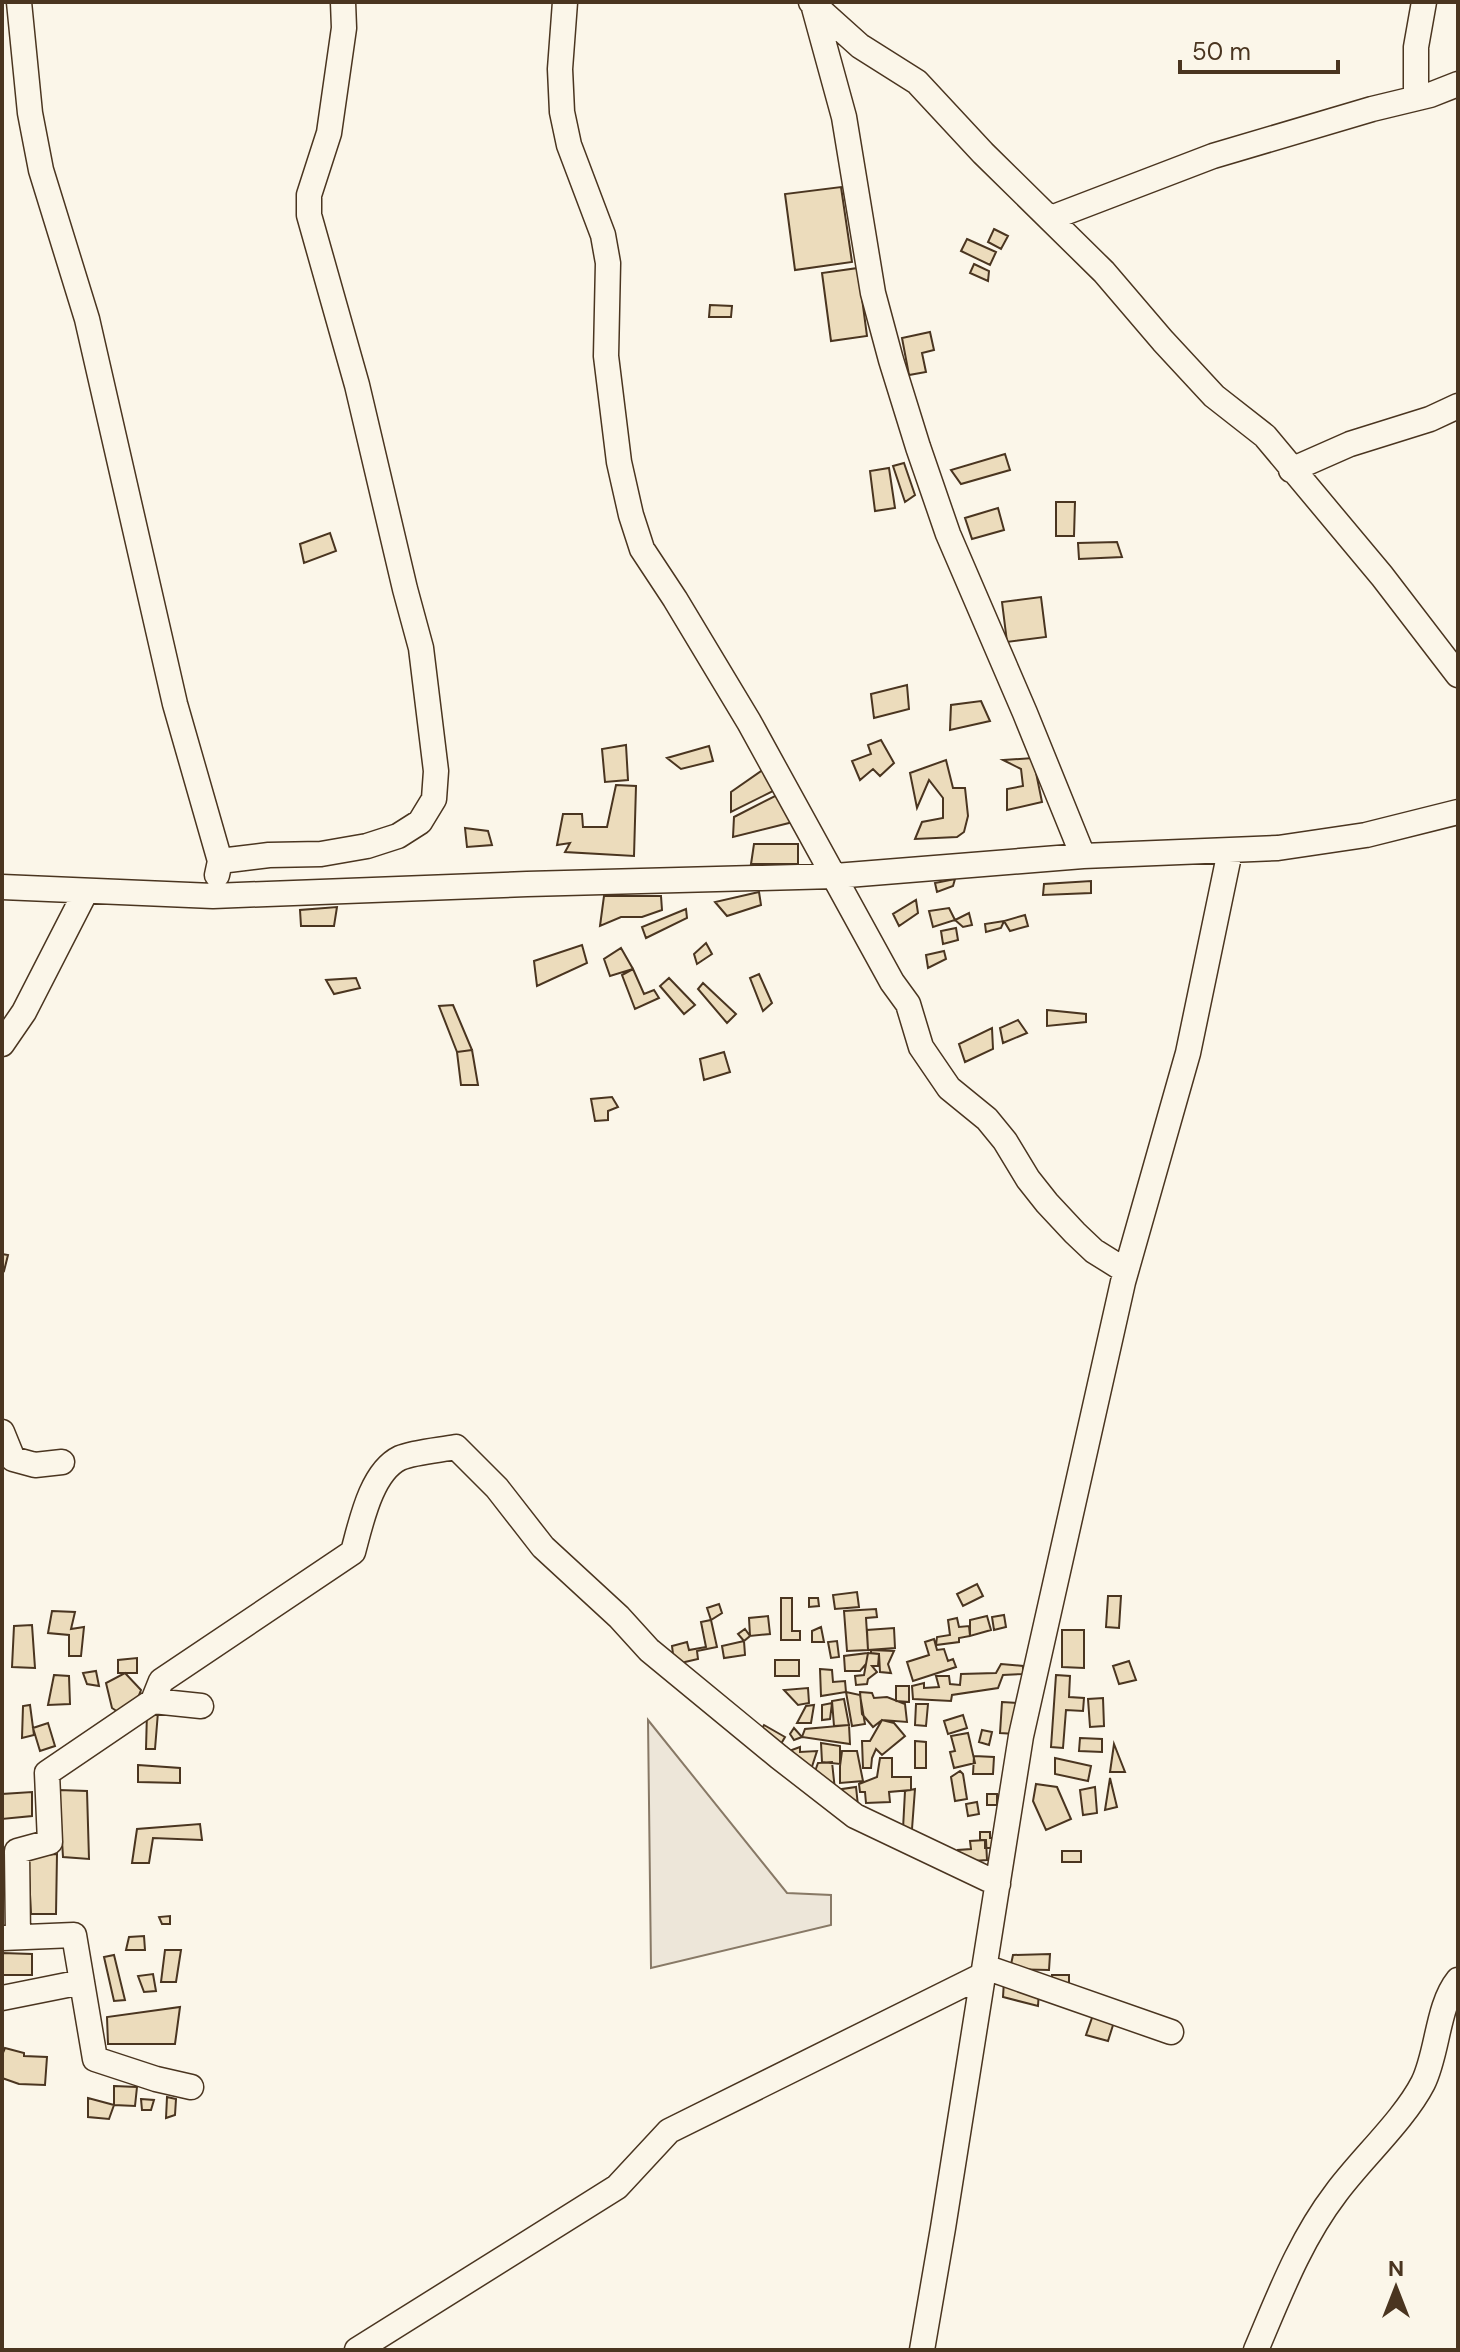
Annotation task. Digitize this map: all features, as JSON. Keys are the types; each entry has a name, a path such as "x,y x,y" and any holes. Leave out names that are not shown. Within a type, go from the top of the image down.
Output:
{"street":[{"path":"19,2 30,113 41,170 87,319 175,704 220,861 213,896"},
{"path":"220,861 269,855 321,854 367,846 398,836 420,822 434,799 436,771 421,648 357,385 309,215 309,195 329,133 344,28 343,2"},
{"path":"565,2 560,69 562,112 569,145 603,235 608,263 606,356 619,462 642,549 749,722 892,982 908,1004 921,1047 949,1088 987,1119 1005,1141 1047,1203 1094,1251 1126,1271"},
{"path":"812,2 844,117 873,293 918,447 948,534 1083,856"},
{"path":"812,2 860,46 917,82 983,153 1104,272 1214,396 1265,436 1382,576 1458,675"},
{"path":"1416,98 1416,47 1424,2"},
{"path":"1051,218 1213,156 1458,84"},
{"path":"1291,470 1350,444 1430,419 1458,406"},
{"path":"2,887 213,896 835,876 1083,856 1278,848 1366,835 1458,812"},
{"path":"922,2350 1021,1736 1126,1271 1188,1053 1230,851"},
{"path":"2,1044 24,1012 86,891"},
{"path":"2,1432 13,1459 35,1465 62,1462"},
{"path":"191,2087 95,2059 74,1935 10,1937 17,1851 50,1842 47,1773 153,1701 161,1681 353,1552 362,1519 382,1472 401,1458 456,1447 497,1488 543,1547 619,1617 649,1650 779,1757 855,1816 998,1884"},
{"path":"153,1701 201,1706"},
{"path":"357,2350 617,2187 669,2131 984,1971 1171,2032"},
{"path":"1256,2350 1317,2220 1422,2086 1453,1986 1458,1980"},
{"path":"2,1998 82,1982"}],"shaded area":[{"path":"648,1720 787,1893 831,1895 831,1925 651,1968"}],"building":[{"path":"841,187 852,262 795,270 785,194"},
{"path":"994,229 1008,236 1001,249 988,242"},
{"path":"967,239 996,252 990,265 961,251"},
{"path":"974,264 989,271 988,281 970,273"},
{"path":"858,268 867,336 831,341 822,273"},
{"path":"710,305 732,306 731,317 709,317"},
{"path":"930,332 934,350 922,353 926,372 909,375 902,338"},
{"path":"1005,454 1010,470 961,484 951,470"},
{"path":"904,463 915,495 905,502 893,466"},
{"path":"889,468 895,508 875,511 870,471"},
{"path":"1056,502 1075,502 1074,536 1056,536"},
{"path":"998,508 1004,530 972,539 965,518"},
{"path":"330,533 336,551 304,563 300,544"},
{"path":"1117,542 1122,557 1079,559 1078,543"},
{"path":"1041,597 1046,637 1007,642 1002,602"},
{"path":"907,685 909,709 874,718 871,694"},
{"path":"981,701 990,721 950,730 951,705"},
{"path":"881,740 894,763 880,776 873,769 860,780 852,761 871,754 868,745"},
{"path":"626,745 628,780 605,782 602,749"},
{"path":"709,746 713,761 681,769 667,758"},
{"path":"1033,758 1042,802 1007,810 1007,789 1023,786 1021,769 1003,760"},
{"path":"946,760 953,788 965,788 968,816 964,832 957,837 915,839 922,822 943,818 943,798 929,780 917,808 910,773"},
{"path":"764,769 777,789 731,812 731,792"},
{"path":"616,785 636,786 634,856 565,852 570,843 557,845 563,814 582,814 583,827 607,827"},
{"path":"779,794 793,822 733,837 734,817"},
{"path":"465,828 488,831 492,845 467,847"},
{"path":"754,844 798,844 798,864 751,864"},
{"path":"955,879 953,886 937,892 935,883"},
{"path":"1091,881 1091,893 1043,895 1044,884"},
{"path":"759,892 761,905 727,916 715,902"},
{"path":"604,896 661,896 662,910 642,917 621,917 600,926"},
{"path":"916,900 918,913 899,926 893,914"},
{"path":"337,907 334,926 301,926 300,910"},
{"path":"949,908 955,920 933,927 929,911"},
{"path":"686,909 687,918 646,938 642,927"},
{"path":"969,913 972,925 963,927 955,920"},
{"path":"1025,915 1028,926 1010,931 1004,921"},
{"path":"1004,921 1001,928 986,932 985,924"},
{"path":"956,928 958,940 943,944 941,931"},
{"path":"706,943 712,954 697,964 694,954"},
{"path":"582,945 587,963 537,986 534,961"},
{"path":"621,948 633,969 610,976 604,959"},
{"path":"944,951 946,959 928,968 926,955"},
{"path":"633,969 644,994 654,990 659,998 635,1009 622,975"},
{"path":"759,974 772,1003 763,1011 750,978"},
{"path":"356,978 360,988 334,994 326,980"},
{"path":"669,978 695,1005 684,1014 660,986"},
{"path":"703,983 736,1014 727,1023 698,989"},
{"path":"453,1005 472,1050 457,1052 439,1006"},
{"path":"1047,1010 1086,1014 1086,1022 1047,1026"},
{"path":"1018,1020 1027,1033 1003,1043 1000,1028"},
{"path":"992,1028 993,1049 965,1062 959,1044"},
{"path":"472,1050 478,1085 461,1085 457,1052"},
{"path":"724,1052 730,1072 704,1080 700,1059"},
{"path":"612,1097 618,1107 608,1111 608,1120 595,1121 591,1099"},
{"path":"2,1254 8,1255 4,1271 2,1270"},
{"path":"977,1584 983,1596 963,1606 957,1594"},
{"path":"857,1592 859,1607 835,1609 833,1595"},
{"path":"1108,1596 1121,1596 1119,1628 1106,1627"},
{"path":"781,1598 792,1598 792,1631 800,1631 800,1640 781,1640"},
{"path":"809,1598 818,1598 819,1606 809,1607"},
{"path":"719,1604 722,1613 711,1620 707,1608"},
{"path":"876,1609 877,1617 866,1618 868,1650 847,1651 844,1611"},
{"path":"52,1611 75,1612 71,1629 84,1627 81,1656 69,1656 69,1635 48,1633"},
{"path":"1004,1615 1006,1627 994,1630 992,1617"},
{"path":"768,1616 770,1634 750,1636 749,1618"},
{"path":"987,1616 991,1630 970,1636 970,1620"},
{"path":"957,1618 959,1627 969,1626 970,1636 959,1638 959,1642 936,1645 937,1637 950,1635 948,1620"},
{"path":"711,1620 717,1647 697,1651 698,1659 678,1667 663,1656 673,1654 672,1646 687,1642 689,1650 706,1647 701,1622"},
{"path":"32,1625 35,1668 12,1667 14,1626"},
{"path":"821,1627 824,1642 812,1642 812,1631"},
{"path":"894,1628 895,1648 868,1650 867,1630"},
{"path":"745,1629 750,1636 744,1641 738,1634"},
{"path":"1062,1630 1084,1630 1084,1668 1062,1667"},
{"path":"934,1639 937,1650 944,1649 948,1661 953,1659 956,1667 913,1681 907,1662 929,1655 925,1642"},
{"path":"744,1641 745,1655 724,1658 722,1646"},
{"path":"837,1641 839,1657 831,1658 828,1642"},
{"path":"871,1650 894,1651 888,1664 891,1673 880,1672 879,1654 871,1653"},
{"path":"868,1653 866,1664 860,1671 845,1671 844,1656"},
{"path":"868,1653 879,1654 878,1666 872,1666 877,1672 868,1679 867,1684 856,1685 855,1676 864,1675"},
{"path":"137,1658 137,1673 118,1673 118,1660"},
{"path":"775,1660 799,1660 799,1676 775,1676"},
{"path":"1129,1661 1136,1680 1119,1684 1113,1666"},
{"path":"1001,1664 1023,1666 1023,1674 1003,1675 998,1688 952,1695 951,1701 913,1699 912,1686 924,1683 924,1688 939,1687 936,1676 949,1676 950,1684 960,1685 961,1674 996,1673"},
{"path":"820,1669 832,1670 833,1682 845,1681 846,1692 821,1696"},
{"path":"96,1671 99,1686 87,1684 83,1673"},
{"path":"125,1673 141,1690 125,1731 121,1714 112,1708 106,1683"},
{"path":"54,1675 69,1676 70,1704 48,1705"},
{"path":"1056,1675 1070,1676 1069,1697 1084,1698 1083,1711 1066,1710 1063,1748 1051,1747"},
{"path":"896,1686 909,1686 909,1702 896,1701"},
{"path":"808,1688 809,1703 798,1705 784,1690"},
{"path":"846,1692 860,1695 865,1724 852,1726"},
{"path":"860,1692 905,1704 907,1722 882,1720 873,1727 862,1714"},
{"path":"1103,1698 1104,1726 1090,1727 1088,1699"},
{"path":"844,1699 849,1725 834,1726 832,1701"},
{"path":"1002,1702 1018,1703 1016,1734 1000,1733"},
{"path":"832,1703 830,1719 822,1720 822,1705"},
{"path":"916,1704 928,1704 926,1726 915,1725"},
{"path":"30,1705 34,1735 22,1738 23,1706"},
{"path":"814,1705 811,1723 797,1723 806,1706"},
{"path":"147,1712 158,1712 155,1749 146,1749"},
{"path":"963,1715 967,1728 948,1734 944,1721"},
{"path":"882,1720 894,1723 905,1736 882,1755 876,1749 871,1768 863,1768 862,1741 870,1741"},
{"path":"48,1723 55,1746 40,1751 33,1728"},
{"path":"764,1725 785,1737 778,1749 757,1737"},
{"path":"849,1725 850,1744 802,1737 805,1729"},
{"path":"794,1728 802,1737 794,1740 790,1734"},
{"path":"982,1730 992,1732 989,1745 979,1742"},
{"path":"968,1733 975,1763 954,1768 950,1752 955,1751 951,1736"},
{"path":"1080,1738 1102,1739 1102,1752 1079,1751"},
{"path":"915,1741 926,1742 926,1768 915,1768"},
{"path":"821,1743 840,1746 840,1764 822,1762"},
{"path":"1114,1744 1125,1772 1110,1772"},
{"path":"800,1747 800,1752 817,1751 808,1779 789,1751"},
{"path":"842,1751 857,1751 863,1781 840,1783"},
{"path":"974,1756 994,1757 993,1774 973,1774"},
{"path":"880,1758 892,1758 892,1777 911,1777 911,1790 889,1792 890,1802 866,1803 865,1792 860,1792 859,1784 877,1777"},
{"path":"1055,1758 1091,1766 1088,1781 1055,1774"},
{"path":"832,1762 835,1790 856,1787 859,1815 813,1777 818,1763"},
{"path":"138,1765 180,1768 180,1783 138,1782"},
{"path":"960,1771 967,1799 955,1801 951,1777"},
{"path":"1110,1778 1117,1807 1105,1810"},
{"path":"1036,1784 1057,1787 1071,1819 1046,1830 1033,1801"},
{"path":"1095,1787 1097,1813 1083,1815 1080,1790"},
{"path":"915,1789 912,1829 903,1829 905,1791"},
{"path":"59,1790 87,1791 89,1859 63,1857"},
{"path":"32,1792 32,1816 2,1819 2,1794"},
{"path":"987,1794 997,1794 997,1805 987,1805"},
{"path":"977,1802 979,1814 968,1816 966,1804"},
{"path":"200,1824 202,1840 153,1838 149,1863 132,1863 137,1829"},
{"path":"980,1832 990,1832 990,1838 994,1838 994,1848 985,1848"},
{"path":"986,1840 987,1860 959,1862 958,1850 971,1849 970,1841"},
{"path":"1062,1851 1081,1851 1081,1862 1062,1862"},
{"path":"57,1854 56,1914 31,1914 28,1856"},
{"path":"170,1916 170,1924 162,1924 159,1917"},
{"path":"144,1936 145,1950 126,1950 129,1937"},
{"path":"165,1950 181,1950 176,1982 161,1982"},
{"path":"2,1953 32,1954 32,1975 2,1975"},
{"path":"1050,1954 1049,1970 1010,1969 1013,1955"},
{"path":"114,1955 125,2000 114,2001 104,1957"},
{"path":"153,1974 156,1991 144,1992 138,1976"},
{"path":"1052,1975 1069,1975 1069,1993 1052,1986"},
{"path":"1004,1981 1039,1991 1038,2006 1003,1997"},
{"path":"180,2007 175,2044 108,2044 107,2017"},
{"path":"1093,2015 1114,2022 1108,2041 1086,2035"},
{"path":"5,2048 24,2053 24,2056 47,2057 45,2085 19,2084 2,2078"},
{"path":"114,2086 137,2087 135,2106 114,2105"},
{"path":"167,2097 176,2099 175,2115 166,2118"},
{"path":"88,2098 114,2105 109,2119 88,2117"},
{"path":"141,2099 154,2100 151,2110 142,2110"}]}
